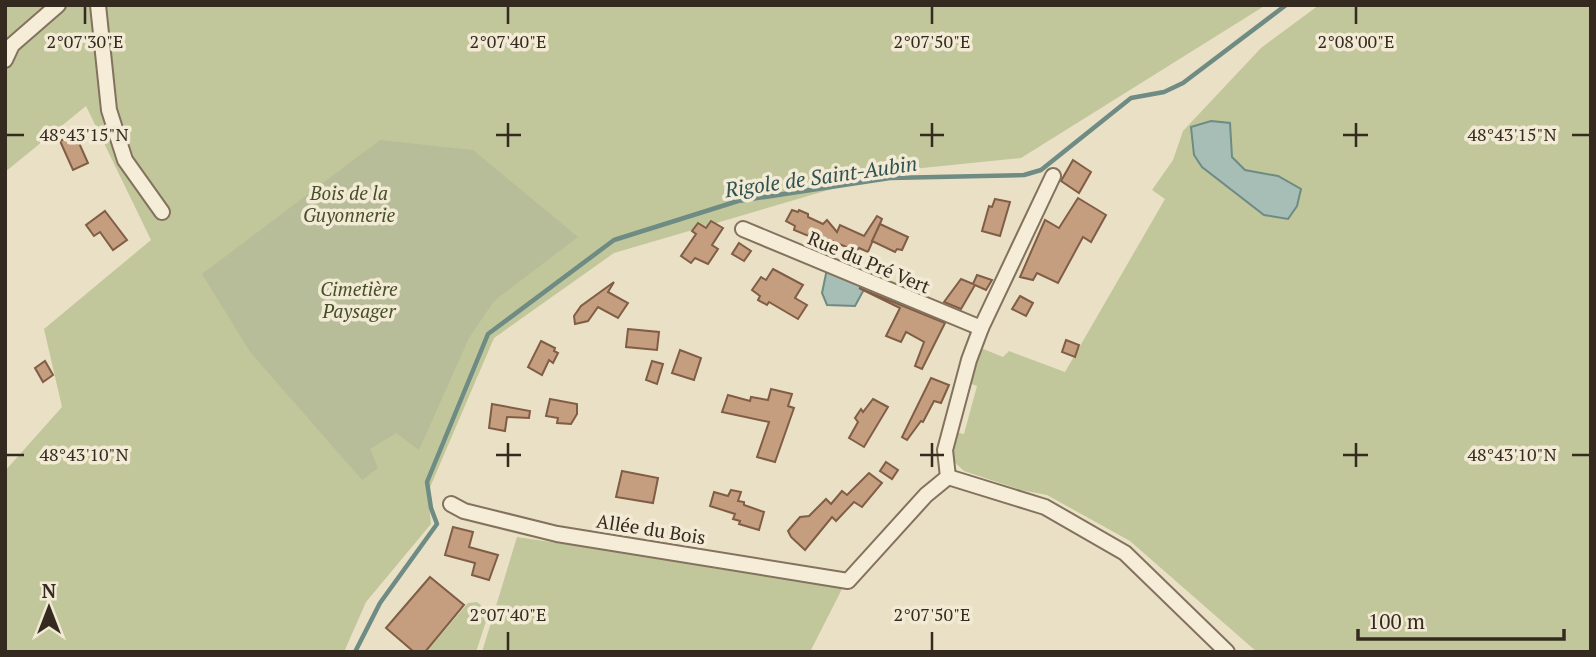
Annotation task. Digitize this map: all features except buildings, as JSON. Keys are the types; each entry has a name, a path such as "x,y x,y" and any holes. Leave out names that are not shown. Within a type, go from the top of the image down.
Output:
{"street":[{"path":"5,60 12,46 58,5"},
{"path":"99,5 108,110 125,160 162,212"},
{"path":"1053,176 981,328 967,368 944,450 948,477 1045,507 1125,554 1227,652"},
{"name":"Rue du Pré Vert","path":"743,229 981,328"},
{"name":"Allée du Bois","path":"451,504 464,511 558,534 848,581 926,495 948,477"}],"green space":[{"name":"Bois de la Guyonnerie","path":"5,5 1266,5 1021,158 893,171 614,253 494,338 428,492 431,524 366,602 344,652 5,652 5,471 62,407 44,329 151,240 86,106 5,172"},
{"path":"1319,5 1591,5 1591,652 1257,652 1130,541 1047,495 1021,490 964,471 950,458 955,432 964,434 977,386 969,383 981,348 1003,357 1009,351 1065,372 1165,199 1152,190 1173,160 1183,131 1261,48"},
{"name":"Cimetière Paysager","path":"380,140 473,150 578,237 494,301 469,338 419,450 396,433 370,449 378,468 362,480 250,352 202,274"},
{"path":"517,537 844,585 810,652 482,652"},
{"path":"477,602 489,612 476,652 426,652 468,603"}],"water":[{"path":"1211,121 1230,123 1232,157 1245,170 1278,176 1301,189 1297,206 1288,219 1264,215 1202,167 1194,155 1191,127"},
{"path":"827,269 868,282 855,306 827,305 822,293"}],"waterway":[{"name":"Rigole de Saint-Aubin","path":"355,652 380,603 437,524 431,508 427,482 488,334 614,240 738,201 890,178 1024,175 1041,170 1131,98 1164,92 1183,83 1286,5"}]}
